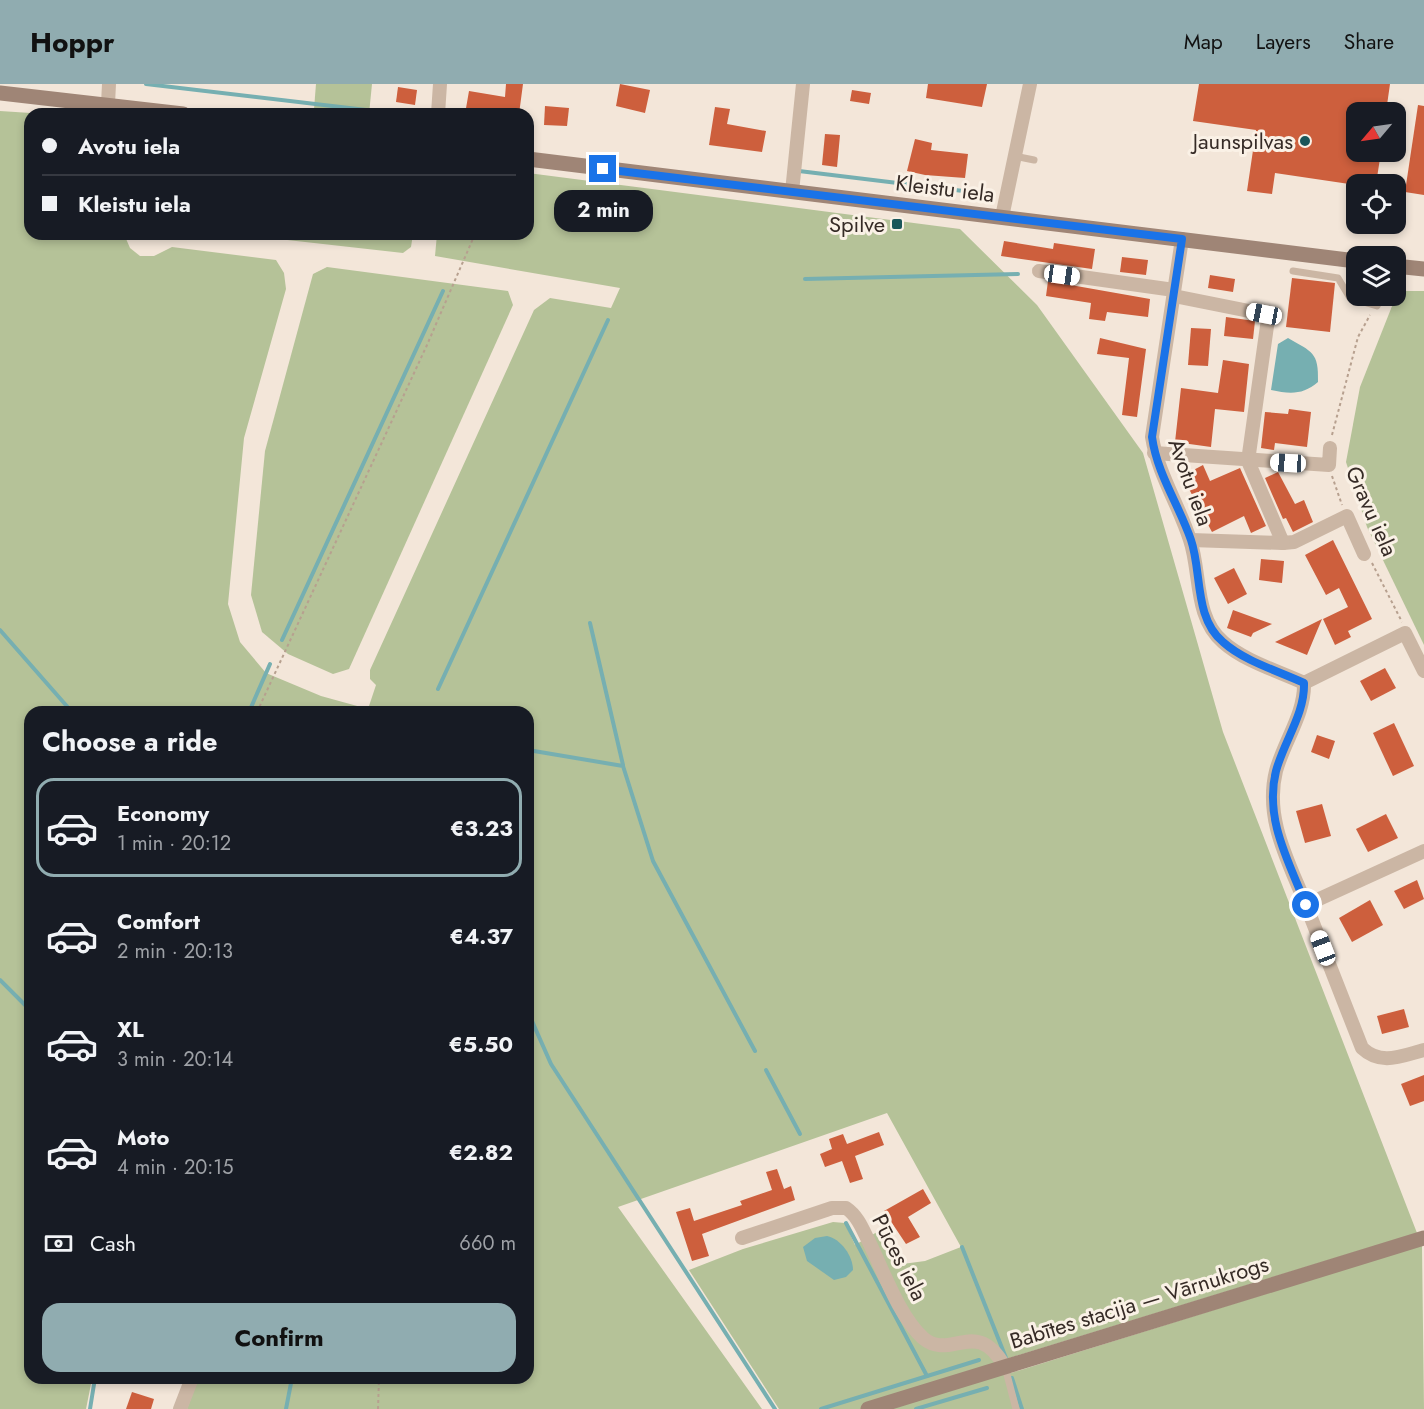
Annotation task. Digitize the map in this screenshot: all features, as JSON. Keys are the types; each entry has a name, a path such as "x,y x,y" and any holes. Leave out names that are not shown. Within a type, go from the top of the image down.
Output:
{"street":[{"path":"108,104 109,84"},
{"path":"438,108 440,84"},
{"path":"792,192 803,84"},
{"path":"1002,217 1030,84"},
{"path":"0,93 138,108"},
{"name":"Kleistu iela","path":"534,160 1346,260"},
{"name":"Avotu iela","path":"1182,239 1152,437 1154,453 1191,540 1204,613 1217,636 1235,651 1304,683"},
{"path":"1406,270 1424,269"},
{"path":"1039,272 1174,293 1264,314 1268,319 1248,461 1283,543"},
{"name":"Gravu iela","path":"1329,465 1330,448"},
{"path":"1154,453 1329,465"},
{"path":"1191,540 1293,542 1347,516"},
{"name":"Gravu iela","path":"1347,516 1364,554"},
{"path":"1424,671 1405,633 1304,683 1305,696 1276,772 1273,798 1273,821 1362,1047 1371,1056 1383,1060 1424,1050"},
{"path":"1306,905 1424,851"},
{"name":"Pūces iela","path":"742,1238 832,1208 846,1208 860,1224 906,1317 922,1336 938,1345 979,1341 995,1349 1005,1367"},
{"name":"Babītes stacija — Vārnukrogs","path":"868,1409 1424,1238"},
{"path":"180,1409 190,1384"}],"lane":[{"path":"1014,156 1034,160"},
{"path":"1293,271 1338,278 1346,291"},
{"path":"1005,1367 1016,1409"}],"path":[{"path":"260,706 427,345 472,240"},
{"name":"Gravu iela","path":"1330,448 1334,423 1358,337 1377,306"},
{"name":"Gravu iela","path":"1329,465 1347,516"},
{"name":"Gravu iela","path":"1364,554 1371,562 1401,619 1405,633"},
{"path":"378,1409 379,1384"}],"green space":[{"path":"316,84 372,84 370,108 314,108"},
{"path":"0,111 24,113 24,240 127,240 130,248 140,256 154,256 172,247 276,260 284,273 286,289 244,438 228,604 240,642 266,673 321,696 357,706 24,706 24,1384 91,1384 86,1409 0,1409"},
{"path":"534,174 960,229 1037,305 1143,453 1223,732 1417,1233 1006,1359 1011,1373 1422,1245 1424,1409 779,1409 689,1270 743,1249 833,1222 845,1223 855,1245 877,1232 895,1265 925,1261 961,1247 887,1113 618,1207 762,1409 187,1409 196,1384 534,1384 534,706 369,706 376,685 370,679 370,670 534,310 550,298 611,308 620,288 435,256 436,240 534,240"},
{"path":"288,240 412,240 411,247 403,253"},
{"path":"327,267 508,291 513,305 349,669 333,674 288,654 262,632 251,595 265,451 313,274"},
{"path":"1406,291 1424,291 1424,645 1367,527 1346,462 1360,387 1392,306 1406,306"}],"water":[{"path":"1288,338 1312,354 1318,372 1318,382 1302,391 1290,393 1271,390 1278,344"},
{"path":"827,1236 841,1244 848,1254 853,1270 846,1277 834,1280 807,1261 803,1247 815,1238"}],"building":[{"path":"506,84 523,84 520,108 466,108 469,91 505,97"},
{"path":"620,84 650,90 645,113 616,106"},
{"path":"928,84 987,84 982,107 926,98"},
{"name":"Jaunspilvas","path":"1199,84 1390,84 1387,102 1346,102 1346,162 1379,162 1378,174 1346,174 1346,184 1275,173 1272,194 1247,191 1256,130 1193,121"},
{"path":"398,87 417,90 415,105 396,102"},
{"path":"852,90 871,93 869,104 850,101"},
{"path":"1418,105 1424,106 1424,195 1406,192"},
{"path":"545,106 569,108 567,126 544,125"},
{"path":"715,107 730,109 727,124 766,131 762,152 709,145"},
{"path":"825,134 840,135 837,167 822,165"},
{"path":"915,139 932,143 931,150 968,154 965,178 925,175 907,171"},
{"path":"1004,241 1053,249 1054,243 1095,249 1092,269 1001,256"},
{"path":"1122,257 1148,260 1146,275 1120,272"},
{"path":"1210,275 1235,279 1233,292 1208,288"},
{"path":"1292,278 1335,283 1330,332 1286,327"},
{"path":"1048,281 1150,299 1148,317 1107,312 1105,321 1089,319 1091,303 1046,296"},
{"path":"1226,317 1255,321 1253,339 1224,336"},
{"path":"1191,328 1211,329 1208,366 1188,365"},
{"path":"1100,338 1146,349 1137,417 1122,415 1129,358 1097,354"},
{"path":"1223,360 1249,364 1244,412 1215,409 1211,447 1175,442 1181,388 1218,393"},
{"path":"1289,409 1311,412 1307,447 1275,443 1274,450 1261,448 1265,412 1288,414"},
{"path":"1203,465 1210,481 1240,468 1266,526 1251,533 1244,516 1212,532 1182,476"},
{"path":"1278,472 1295,504 1304,500 1313,522 1293,532 1286,518 1283,519 1265,478"},
{"path":"1333,540 1372,619 1348,631 1351,637 1335,645 1323,619 1348,607 1339,588 1326,595 1305,555"},
{"path":"1261,559 1284,561 1282,583 1259,580"},
{"path":"1234,568 1247,594 1228,604 1214,578"},
{"path":"1233,610 1272,624 1253,633 1251,637 1227,628"},
{"path":"1322,619 1307,655 1275,642 1308,626"},
{"path":"1385,668 1396,688 1371,701 1360,681"},
{"path":"1394,723 1414,766 1393,776 1373,733"},
{"path":"1317,735 1335,741 1329,759 1311,752"},
{"path":"1322,804 1331,836 1305,843 1296,811"},
{"path":"1386,814 1398,838 1368,852 1356,829"},
{"path":"1417,880 1424,899 1404,909 1394,891"},
{"path":"1370,900 1383,925 1352,942 1339,918"},
{"path":"1404,1009 1409,1027 1382,1034 1377,1016"},
{"path":"1424,1075 1424,1101 1410,1106 1401,1084"},
{"path":"879,1132 884,1145 855,1156 863,1179 850,1183 842,1161 825,1167 820,1154 832,1149 829,1139 843,1134 847,1144"},
{"path":"777,1169 784,1189 791,1186 795,1200 702,1234 709,1256 692,1261 676,1212 690,1208 694,1221 742,1205 740,1201 772,1190 766,1172"},
{"path":"923,1189 931,1203 908,1217 920,1237 906,1244 884,1211"},
{"path":"132,1392 154,1399 151,1409 126,1409"}],"waterway":[{"path":"146,84 349,108"},
{"path":"799,171 988,194"},
{"path":"805,279 1018,274"},
{"path":"282,640 443,291"},
{"path":"438,689 608,320"},
{"path":"590,623 623,765"},
{"path":"0,630 67,706"},
{"path":"252,706 270,664"},
{"path":"534,751 623,766 653,861 755,1051"},
{"path":"0,980 24,1004"},
{"path":"534,1026 551,1064 775,1409"},
{"path":"766,1070 800,1134"},
{"path":"846,1223 927,1376"},
{"path":"962,1247 1006,1358"},
{"path":"821,1409 979,1360"},
{"path":"1012,1378 1022,1409"},
{"path":"90,1409 94,1384"},
{"path":"286,1409 291,1384"},
{"path":"916,1409 987,1388"}],"place":[{"name":"Jaunspilvas","path":"1305,141"},
{"name":"Spilve","path":"897,224"}],"route":[{"path":"603,169 1182,239 1152,437 1154,453 1191,540 1204,613 1212,630 1221,642 1235,651 1304,683 1305,696 1276,772 1273,821 1306,905"}]}
